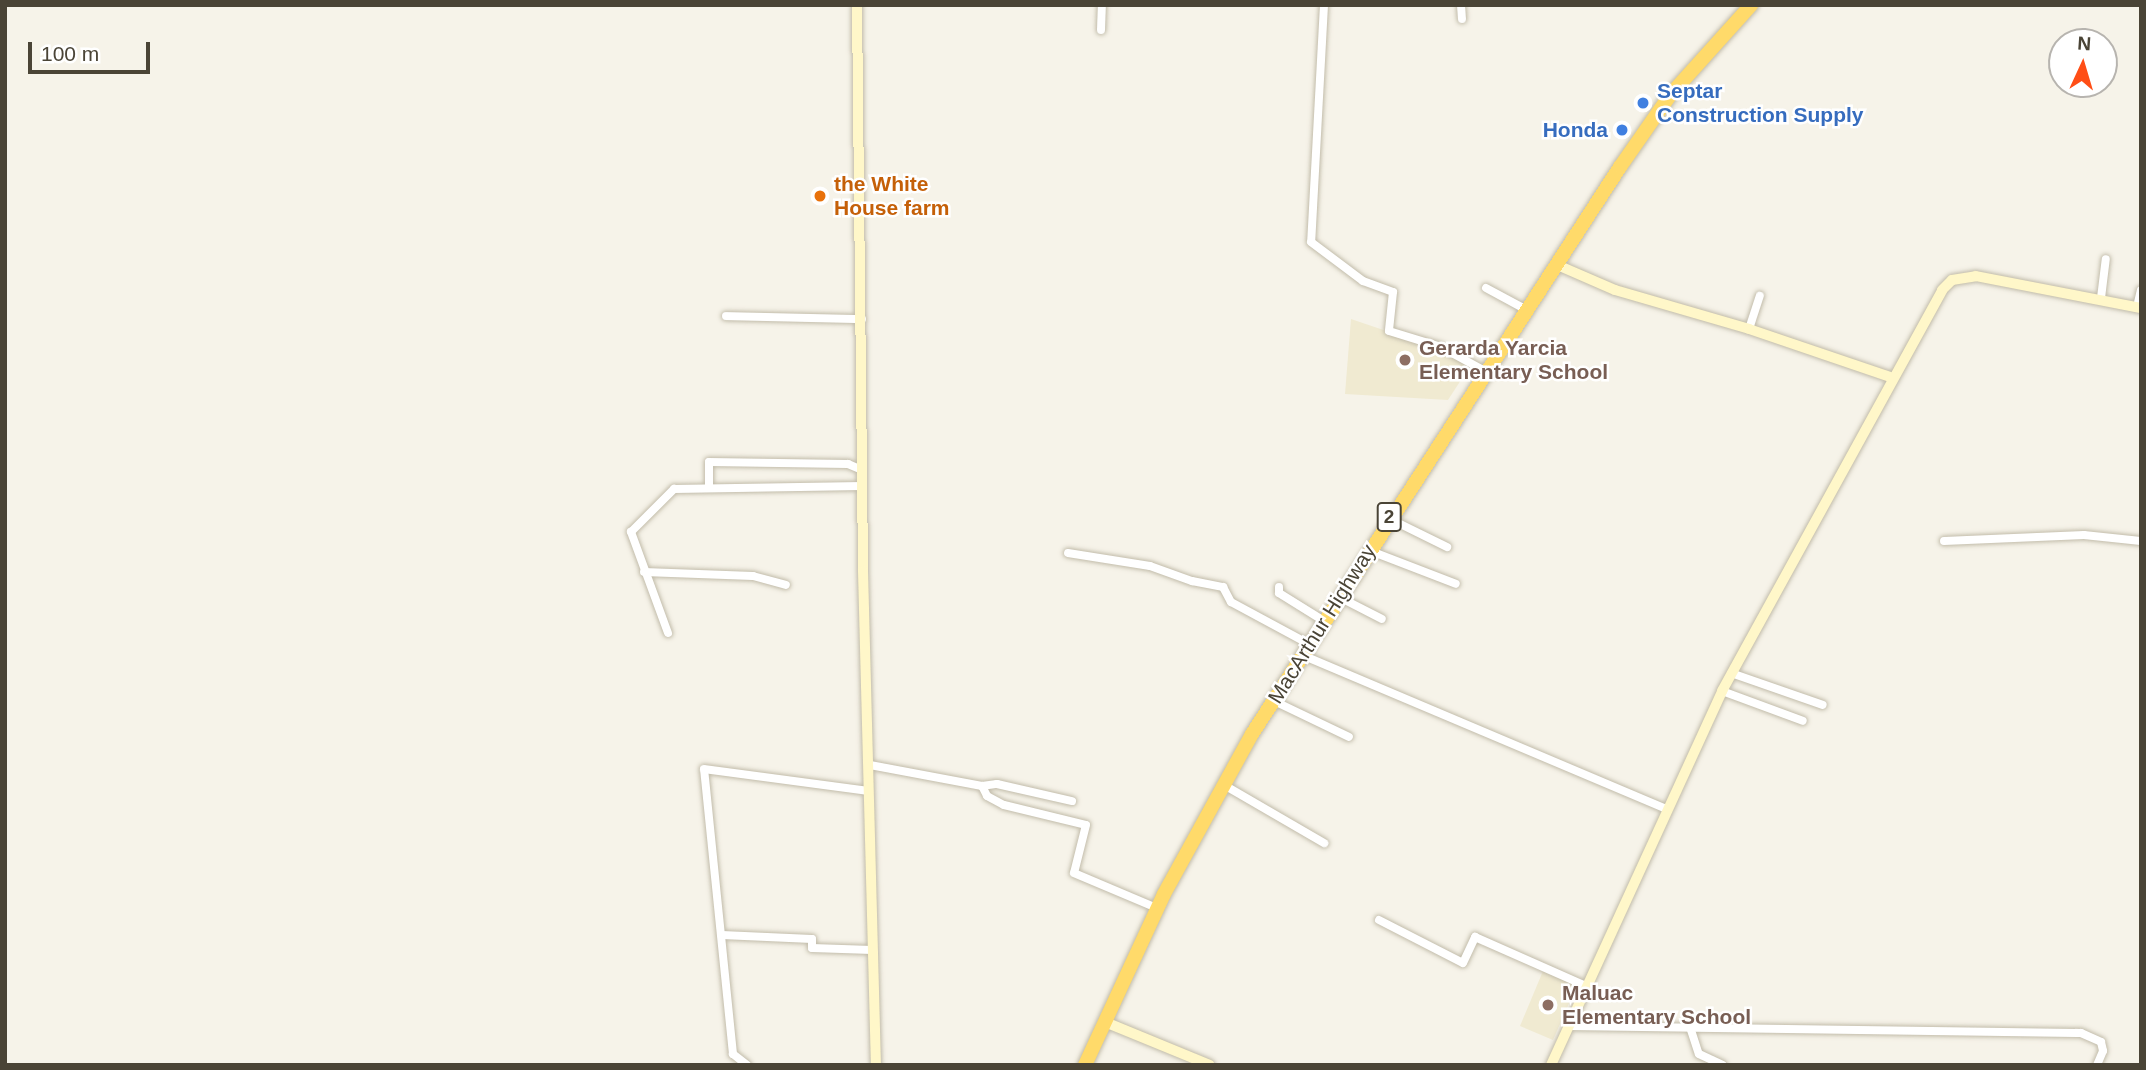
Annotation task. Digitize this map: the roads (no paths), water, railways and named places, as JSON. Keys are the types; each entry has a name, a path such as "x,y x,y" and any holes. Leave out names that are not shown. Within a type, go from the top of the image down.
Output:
{"highway":[{"name":"MacArthur Highway","path":"1085,1065 1157,908 1224,785 1388,518 1555,264 1671,94 1751,5"}],"street":[{"path":"857,5 862,486 876,1065"},
{"path":"1101,30 1102,5"},
{"path":"1324,5 1311,242 1363,281 1393,292 1389,331 1441,347 1485,372"},
{"path":"1461,5 1462,19"},
{"path":"2101,298 2106,259"},
{"path":"1555,264 1615,290 1749,329 1893,378"},
{"path":"1551,1065 1665,808 1731,673 1942,290 1959,277 1976,276 2139,307 2141,290"},
{"path":"1486,288 1525,309"},
{"path":"1749,329 1760,296"},
{"path":"726,316 862,318"},
{"path":"709,486 709,463 848,464 862,470"},
{"path":"668,633 631,532 674,489 709,486 862,486"},
{"path":"1388,518 1447,547"},
{"path":"1944,541 2084,535 2141,541"},
{"path":"1368,551 1456,584"},
{"path":"1068,553 1150,566 1223,587 1231,601 1306,650 1665,808"},
{"path":"644,572 753,576 786,585"},
{"path":"1279,587 1279,593 1324,621"},
{"path":"1339,597 1382,619"},
{"path":"1731,673 1823,705"},
{"path":"1722,691 1803,721"},
{"path":"1275,701 1349,737"},
{"path":"870,765 982,786 997,784 1072,801"},
{"path":"747,1065 733,1054 704,769 869,791"},
{"path":"1224,785 1324,843"},
{"path":"982,786 992,800 1004,805 1086,825 1074,873 1157,908"},
{"path":"1380,920 1463,963 1475,937 1586,986"},
{"path":"722,934 811,939 812,948 872,950"},
{"path":"1105,1022 1210,1065"},
{"path":"1569,1026 2081,1033 2101,1042 2103,1051 2097,1065"},
{"path":"1690,1027 1699,1054 1723,1065"}],"place":[{"name":"Septar Construction Supply","path":"1643,103"},
{"name":"Honda","path":"1622,130"},
{"name":"the White House farm","path":"820,196"},
{"name":"Gerarda Yarcia Elementary School","path":"1405,360"},
{"name":"Maluac Elementary School","path":"1548,1005"}]}
